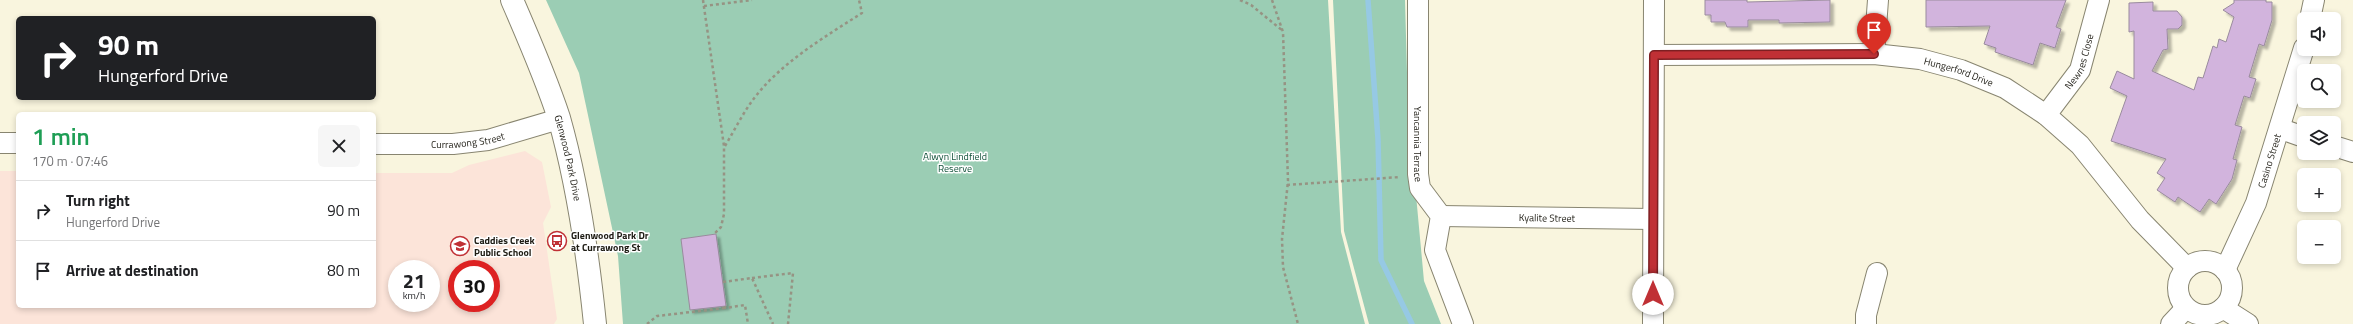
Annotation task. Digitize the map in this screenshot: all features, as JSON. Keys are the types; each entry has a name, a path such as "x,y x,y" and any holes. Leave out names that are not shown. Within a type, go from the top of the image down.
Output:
{"street":[{"name":"Glenwood Park Drive","path":"512,0 545,77 559,119 584,238 595,324"},
{"name":"Yancannia Terrace","path":"1418,0 1418,174 1420,188 1441,216"},
{"path":"1654,0 1654,324"},
{"path":"1874,54 1878,0"},
{"name":"Newnes Close","path":"2046,115 2080,70 2100,0"},
{"path":"2311,12 2314,0"},
{"name":"Hungerford Drive","path":"1654,55 1874,54 1920,59 1961,70 2005,88 2046,115 2080,145 2140,220 2187,268"},
{"name":"Casino Street","path":"2225,270 2256,203 2302,56"},
{"name":"Currawong Street","path":"376,144 453,144 488,140 559,119"},
{"path":"2280,129 2297,135"},
{"path":"0,144 16,144"},
{"path":"2341,148 2353,152"},
{"name":"Kyalite Street","path":"1441,216 1653,220"},
{"path":"1441,216 1435,250 1463,324"},
{"path":"2210,261 2218,264 2225,270 2231,284 2231,290 2228,302 2223,308 2204,315 2186,308 2180,301 2178,283 2187,268 2195,263 2210,261"},
{"path":"1866,324 1866,316 1877,272"},
{"path":"2171,324 2186,308"},
{"path":"2223,308 2248,324"}],"path":[{"path":"703,0 724,146 724,214 721,227 714,234"},
{"path":"704,6 752,0"},
{"path":"724,146 752,101 777,74 822,39 862,14 859,0"},
{"path":"1240,0 1251,5 1283,32"},
{"path":"1272,0 1283,32 1287,184 1282,238 1283,267 1298,324"},
{"path":"1287,184 1389,179"},
{"path":"722,282 794,273 788,324"},
{"path":"752,278 773,324"},
{"path":"646,324 657,316 745,305 748,324"}],"shaded area":[{"name":"Caddies Creek Public School","path":"525,151 542,162 551,207 543,223 557,319 554,324 0,324 0,171 16,171 16,308 376,308 376,173 452,173 469,165"}],"green space":[{"name":"Alwyn Lindfield Reserve","path":"546,0 1328,0 1341,232 1365,324 623,324 618,256 579,73"},
{"path":"1333,0 1405,0 1408,109 1424,281 1441,324 1369,324 1344,231"}],"building":[{"path":"1705,0 1747,0 1747,2 1830,0 1830,22 1779,23 1779,20 1748,20 1748,27 1727,27 1725,22 1711,22 1711,15 1705,15"},
{"path":"1926,0 2066,0 2056,27 2061,29 2055,48 2040,43 2033,65 1995,52 1996,48 1984,44 1990,26 1926,27"},
{"path":"2234,0 2266,0 2266,2 2272,2 2272,20 2264,46 2259,44 2249,77 2256,79 2250,98 2244,96 2235,125 2242,127 2233,159 2237,160 2232,179 2216,204 2209,199 2200,212 2178,197 2175,202 2157,190 2165,178 2157,173 2166,159 2111,141 2127,96 2110,88 2117,71 2134,79 2134,31 2129,32 2129,3 2153,2 2153,11 2177,11 2182,17 2182,25 2178,29 2167,29 2168,49 2163,50 2152,71 2194,90 2198,77 2203,78 2213,46 2217,48 2219,39 2226,42 2234,17 2223,10 2234,3"},
{"path":"716,234 726,306 690,310 681,239"}],"waterway":[{"path":"1368,0 1378,139 1381,260 1412,324"}],"place":[{"name":"Glenwood Park Dr at Currawong St","path":"557,241"},
{"name":"Caddies Creek Public School","path":"460,246"}],"route":[{"path":"1653,294 1654,55 1874,54"}]}
